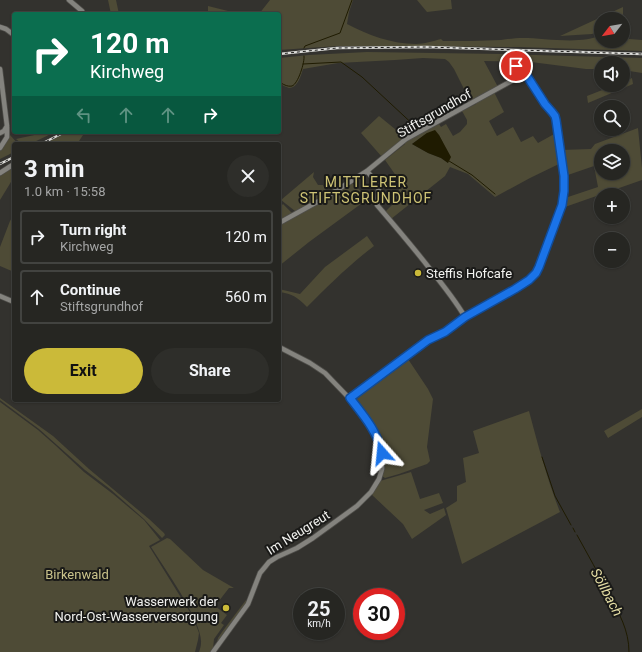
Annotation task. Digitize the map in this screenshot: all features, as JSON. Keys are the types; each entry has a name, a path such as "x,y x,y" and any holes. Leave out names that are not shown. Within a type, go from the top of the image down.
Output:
{"street":[{"path":"69,0 82,11"},
{"path":"0,26 12,34"},
{"path":"281,348 310,363 325,373 350,398 428,340 445,332 465,317 515,289 529,280 536,273 562,205 564,176 556,120 552,112 524,74 516,66 515,80"},
{"path":"0,69 7,126 7,138 0,148"},
{"name":"Stiftsgrundhof","path":"281,222 326,197 368,171 406,139 524,74"},
{"path":"0,133 4,131 7,126"},
{"path":"0,173 12,165"},
{"path":"368,171 379,186 377,205 450,294 465,317"},
{"path":"0,296 12,301"},
{"name":"Im Neugreut","path":"214,652 248,604 260,573 269,562 314,538 351,510 371,492 379,479 382,469 380,442 369,423 350,398"}],"green space":[{"path":"108,0 116,0 119,12 111,12"},
{"path":"270,0 353,0 347,24 363,32 389,41 407,44 422,44 441,39 443,41 501,40 514,38 584,40 594,38 594,48 630,48 630,39 642,40 642,51 518,47 401,46 338,46 281,50 281,12 261,12"},
{"path":"417,0 451,0 452,9 427,12"},
{"path":"208,6 232,12 208,12"},
{"path":"623,7 623,12 612,12"},
{"path":"594,20 594,33 560,36"},
{"path":"367,52 594,57 594,69 531,62 484,61 498,87 470,101 454,69 445,59 423,58 338,63 303,69 297,84 289,88 281,84 281,58"},
{"path":"630,58 642,58 642,73 630,71"},
{"path":"632,78 633,84 630,85 630,79"},
{"path":"494,92 504,112 489,121 497,136 513,127 521,142 533,136 538,143 556,133 561,163 495,197 468,174 450,167 445,176 391,219 385,212 393,204 399,189 399,180 385,160 405,144 405,142 439,124 441,127 446,124 453,136 460,132 467,124 467,120 462,111 476,104 475,102","holes":["427,133 439,135 443,143 448,163 412,144"]},
{"path":"597,92 614,92 588,103 587,96"},
{"path":"379,116 406,138 382,157 361,133"},
{"path":"638,128 642,180 619,188 595,188 598,187 597,180 630,180 630,144 595,144 616,136 630,136 630,131"},
{"path":"39,134 51,134 34,142 20,142 16,139"},
{"path":"64,134 86,134 83,135 78,142 48,142"},
{"path":"10,135 16,142 12,142 12,153 0,159 0,149"},
{"path":"594,145 594,166 565,176 561,150 591,149"},
{"path":"12,169 12,180 0,200 0,175"},
{"path":"314,172 313,177 318,185 323,185 328,194 298,211 295,211 281,200"},
{"path":"352,183 369,198 281,264 281,223"},
{"path":"594,188 594,197 565,207 565,198"},
{"path":"283,204 293,214 281,221 281,206"},
{"path":"12,218 12,271 0,266 0,247"},
{"path":"367,236 374,246 331,283 307,307 294,296 281,292 281,289 300,294 325,267"},
{"path":"406,358 428,389 433,399 427,447 430,461 427,464 385,478 382,476 384,460 382,448 353,401 354,398"},
{"path":"0,398 53,436 89,469 149,519 165,535 162,538 144,519 110,489 85,470 39,429 0,400"},
{"name":"Birkenwald","path":"0,402 38,430 84,472 144,520 160,540 149,546 193,617 199,633 195,652 0,652"},
{"path":"642,409 642,417 608,438 604,431"},
{"path":"529,411 539,449 560,512 462,564 446,508 457,501 457,486 466,482 463,458 479,453 473,431"},
{"path":"411,472 420,499 439,493 443,503 424,510 430,514 444,508 446,515 412,539 403,524 371,494 380,481"},
{"path":"167,538 170,539 203,570 234,588 229,588 215,606 227,615 221,623 224,625 214,639 213,649 210,652 199,652 201,643 196,622 173,580 151,547"},
{"path":"246,600 247,603 217,642 222,632"}],"shaded area":[{"path":"435,130 451,157 448,163 412,144 427,133"}],"waterway":[{"path":"304,48 305,46 340,33 352,0"},
{"path":"281,83 292,86 297,81 301,72 304,56"},
{"path":"303,64 341,62 362,77 418,129"},
{"path":"449,161 472,175 495,194"},
{"name":"Söllbach","path":"542,457 555,496 571,525"},
{"name":"Söllbach","path":"573,528 575,532"},
{"name":"Söllbach","path":"577,535 620,615 629,644 629,652"}],"railway":[{"path":"281,54 337,48 427,47 642,54"},
{"path":"45,142 61,134"},
{"path":"0,164 12,158"}],"place":[{"name":"Steffis Hofcafe","path":"418,273"},
{"name":"Wasserwerk der Nord-Ost-Wasserversorgung","path":"226,608"}],"district":[{"name":"MITTLERER STIFTSGRUNDHOF","path":"366,190"}],"route":[{"path":"382,453 380,442 375,432 350,398 428,340 445,332 465,317 529,280 536,273 539,267 558,218 562,205 564,176 555,116 545,104 527,76 516,66"}]}
